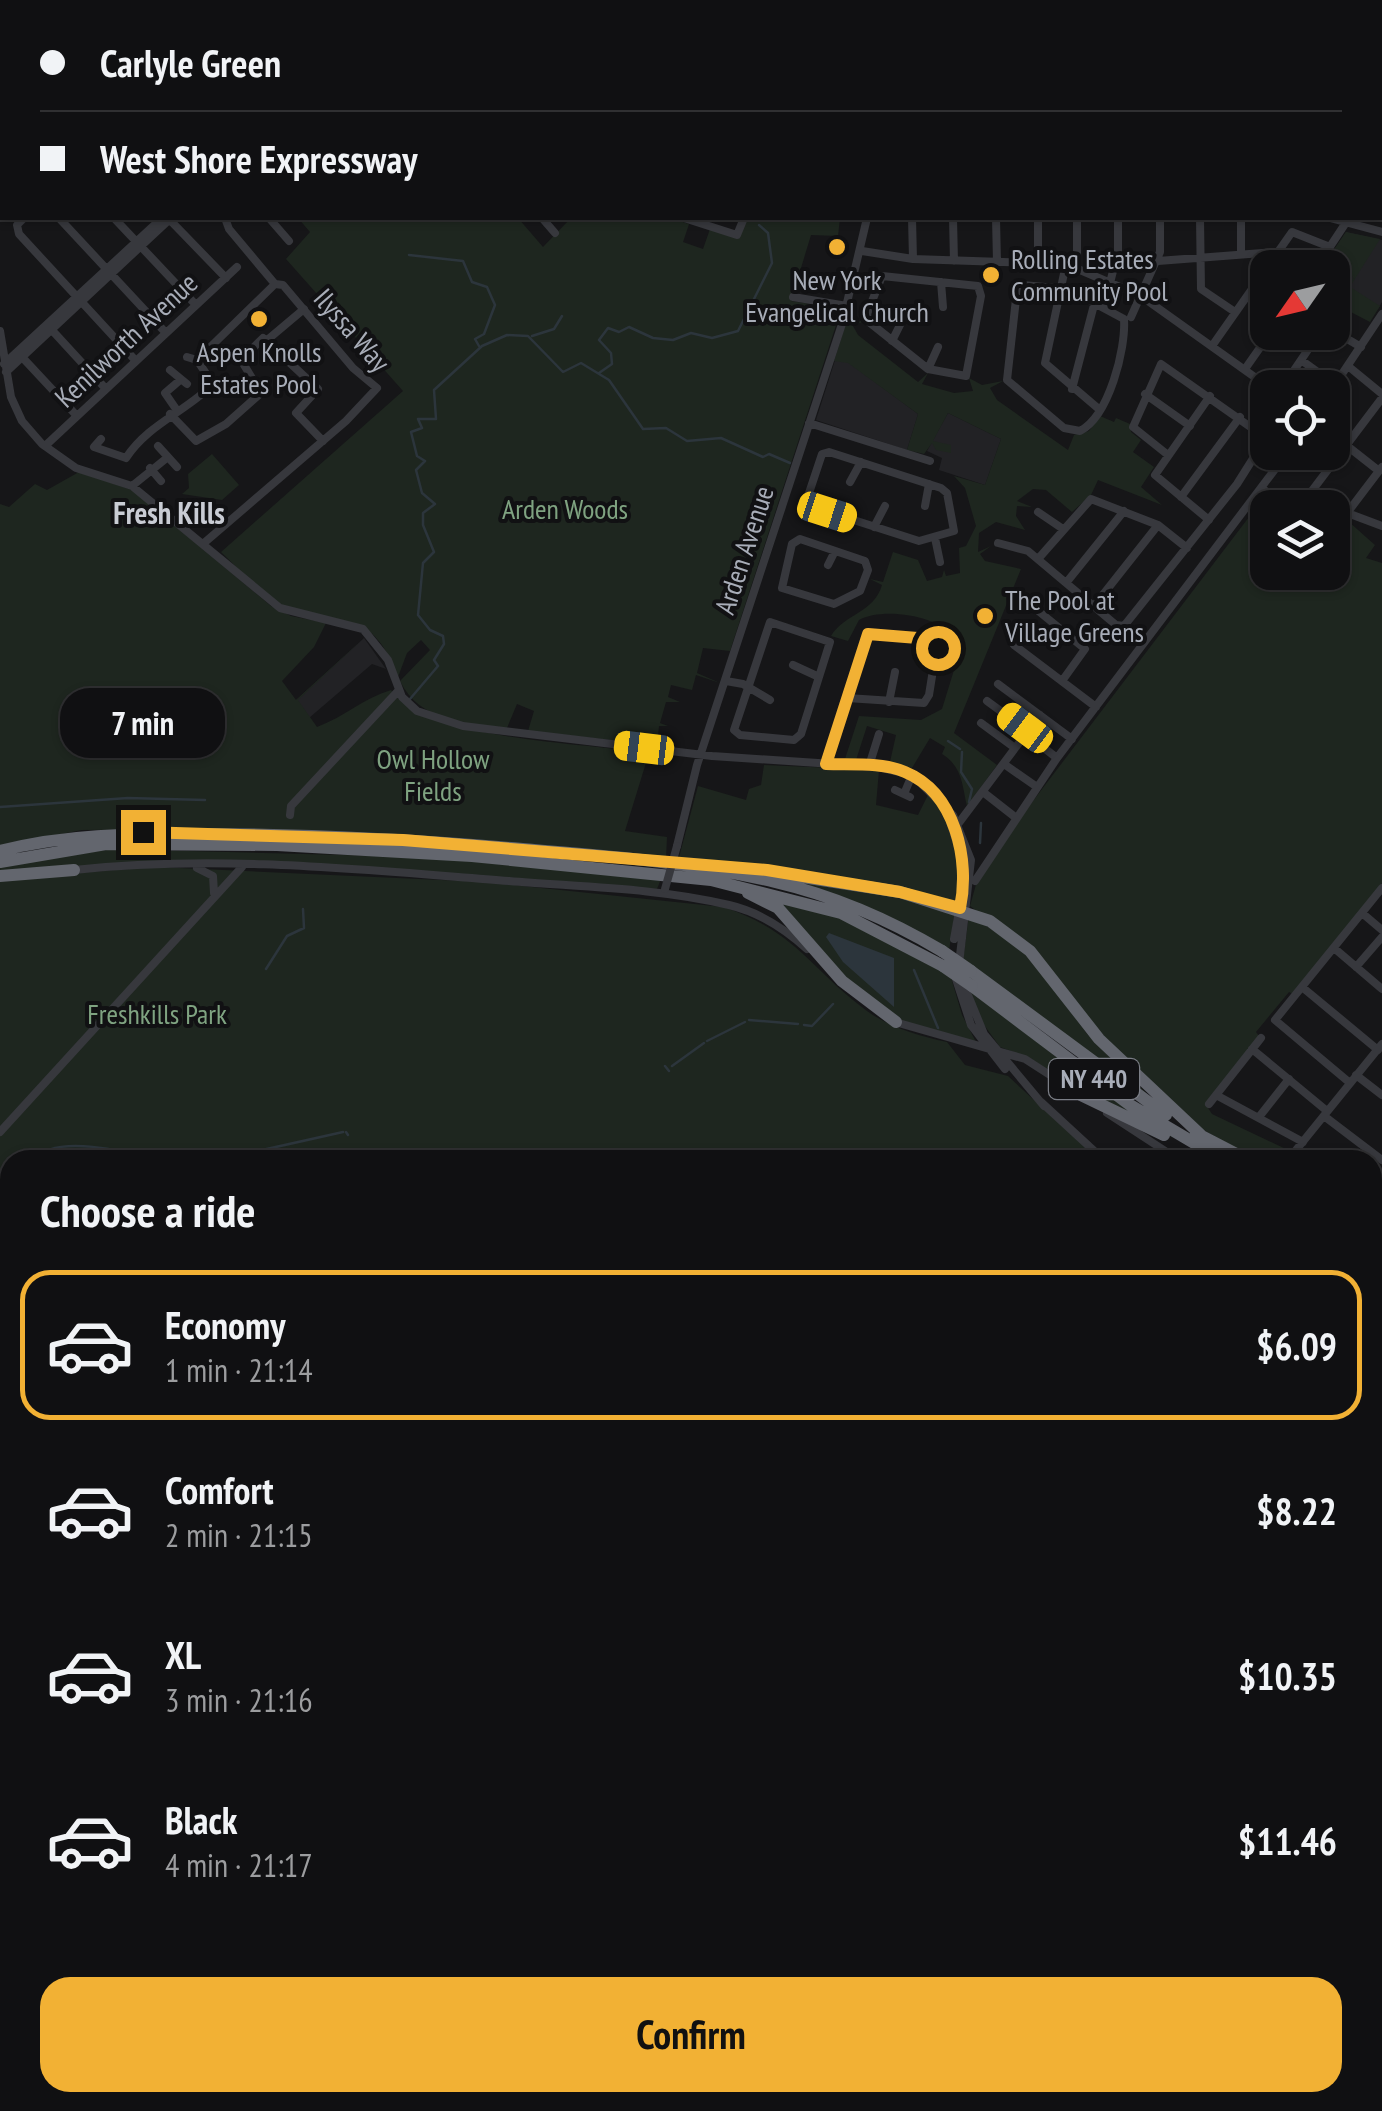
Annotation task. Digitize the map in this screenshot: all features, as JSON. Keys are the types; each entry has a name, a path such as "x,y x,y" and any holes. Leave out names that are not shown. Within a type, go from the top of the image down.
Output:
{"highway":[{"name":"NY 440","path":"0,851 72,837 143,832 360,838 620,858 744,875 810,891 876,916 943,959 972,986 1130,1106 1204,1150"},
{"name":"NY 440","path":"0,862 72,848 146,843 427,852 711,880 808,902 971,970 1110,1077 1228,1150"},
{"path":"620,858 767,870 900,892 962,909 1002,928 1030,951 1099,1040 1202,1137"},
{"path":"0,876 74,870"},
{"path":"658,875 722,886 767,901 787,916 857,995 896,1022"},
{"path":"1081,1094 1200,1150"}],"street":[{"path":"22,220 17,225 19,234 136,361"},
{"path":"60,220 166,333"},
{"path":"116,220 196,305"},
{"path":"5,368 166,220"},
{"path":"170,220 226,278"},
{"name":"Ilyssa Way","path":"204,543 324,441 377,387 352,368 283,284 276,284 229,229 227,220"},
{"path":"271,220 289,241"},
{"path":"544,220 555,233"},
{"path":"690,220 738,235 743,220"},
{"name":"Arden Avenue","path":"664,893 701,755 853,287 867,220"},
{"path":"912,220 913,259"},
{"path":"953,220 954,261"},
{"path":"996,220 997,262"},
{"path":"1038,220 1038,263"},
{"path":"1077,220 1077,268"},
{"path":"1110,283 1118,251 1118,220"},
{"path":"1131,317 1158,261 1160,220"},
{"path":"1200,220 1201,288 1235,312"},
{"path":"1241,220 1242,254"},
{"path":"1335,220 1382,232"},
{"path":"1328,250 1346,224"},
{"path":"1278,250 1296,232 1330,247"},
{"path":"862,250 913,259 1066,264 1141,296 1250,374"},
{"path":"1158,261 1250,254"},
{"path":"1066,264 1044,360 1049,371 1100,410"},
{"name":"Kenilworth Avenue","path":"45,446 237,267"},
{"path":"884,276 941,282 972,283 982,296 968,374 958,377 928,368 867,318 873,294 884,276"},
{"path":"941,282 943,307"},
{"path":"126,458 173,412 189,406 214,384 192,359 276,284"},
{"path":"853,287 873,294"},
{"path":"1060,287 1095,301 1125,322 1100,410 1088,427 1067,430 1012,389 1006,379 1018,288 1060,287"},
{"path":"1212,346 1250,291"},
{"path":"792,298 847,306"},
{"path":"1072,388 1095,301"},
{"path":"170,370 183,382 165,393 173,412 196,441 226,424 260,393 241,360 304,309"},
{"path":"1345,370 1382,314"},
{"path":"892,341 904,317"},
{"path":"5,368 22,357 49,327"},
{"path":"49,327 106,389"},
{"path":"0,330 5,368 18,413 45,446 76,468 133,477 163,452 177,467"},
{"path":"263,340 318,389 296,413 324,441"},
{"path":"1350,341 1361,347"},
{"path":"928,368 938,346"},
{"path":"1245,370 1259,350"},
{"path":"1294,370 1308,350"},
{"path":"22,357 77,416"},
{"path":"1301,360 1315,370"},
{"path":"1168,455 1133,428 1159,364 1250,425"},
{"path":"1348,366 1382,396 1350,441"},
{"path":"1145,394 1190,426"},
{"path":"1209,520 1155,475 1210,396"},
{"path":"1181,497 1240,417"},
{"path":"808,423 930,461"},
{"path":"101,439 94,446 126,458 133,477 280,608 363,629 388,660 399,690 417,711 456,724 701,755 868,766 912,776 958,824 968,861 970,889"},
{"path":"1350,447 1380,469 1349,512 1382,526"},
{"path":"823,452 929,484 947,493 956,524 952,533 919,541 810,506 811,485 823,452"},
{"path":"998,543 1016,546 1038,559 1116,625 1125,625 1219,507 1250,461"},
{"path":"850,482 860,462"},
{"path":"148,464 160,481"},
{"path":"962,909 991,852 1015,817 1276,470"},
{"path":"1313,490 1328,470"},
{"path":"791,478 811,485"},
{"path":"925,506 929,484"},
{"path":"1038,559 1088,499 1158,526 1187,548"},
{"path":"874,527 885,506"},
{"path":"1219,507 1238,521"},
{"path":"1066,582 1124,511"},
{"path":"1038,512 1063,529"},
{"path":"1094,606 1158,526"},
{"path":"935,538 940,562"},
{"path":"798,539 835,551 862,560 868,570 860,591 834,604 782,588 786,562 798,539"},
{"path":"828,565 835,551"},
{"path":"766,556 786,562"},
{"path":"1145,599 1164,614"},
{"path":"1031,605 1085,649 1062,681"},
{"path":"772,621 829,640 819,677 801,734 791,740 736,732 746,688 772,621"},
{"path":"826,764 847,698 868,634 932,640 938,651 928,698 921,704 847,698"},
{"path":"1014,646 1096,707"},
{"path":"794,666 819,677"},
{"path":"889,702 895,672"},
{"path":"726,681 770,700"},
{"path":"998,684 1072,739"},
{"path":"290,815 291,806 399,690"},
{"path":"987,701 1058,758"},
{"path":"958,824 1040,715"},
{"path":"982,723 1015,748"},
{"path":"868,766 880,734"},
{"path":"1004,764 1037,787"},
{"path":"903,794 912,776"},
{"path":"983,792 1015,817"},
{"path":"946,808 968,861 958,944 962,987 990,1048 1044,1106 1093,1150"},
{"path":"968,861 991,852"},
{"path":"188,866 213,876 212,896"},
{"path":"0,1132 242,867"},
{"path":"74,870 242,867 464,878 664,893 729,905 770,921 860,998 896,1022 990,1048 1054,1074 1164,1150"},
{"path":"1382,888 1275,1020 1353,1079 1382,1095"},
{"path":"1356,967 1382,934 1362,913"},
{"path":"1334,948 1382,989"},
{"path":"1297,1150 1380,1047 1302,987"},
{"path":"1208,1104 1261,1038"},
{"path":"990,1048 1044,1106"},
{"path":"1252,1049 1370,1150"},
{"path":"1029,1086 1038,1070 1054,1074"},
{"path":"1259,1117 1289,1079"},
{"path":"1216,1095 1302,1142"}],"shaded area":[{"path":"1346,232 1382,240 1382,302 1378,309 1350,297 1350,250 1334,250"},
{"path":"837,354 918,414 907,450 816,420"},
{"path":"948,413 1001,439 985,485 939,470 942,458 927,451"},
{"path":"364,638 386,669 372,664 309,718 296,700"},
{"path":"829,933 894,958 894,1007 843,962 826,937"}],"green space":[{"name":"Arden Woods","path":"300,220 520,220 543,247 569,220 677,220 689,224 683,242 703,249 710,229 734,237 744,220 840,220 838,236 811,235 791,301 837,308 840,313 730,651 703,648 697,673 720,683 696,675 692,690 671,685 668,697 680,702 666,702 660,723 668,726 659,726 657,745 528,731 534,711 517,704 507,728 460,722 432,713 409,695 400,681 430,650 421,640 407,653 398,677 373,634 359,625 292,611 273,601 221,552 403,391 286,259 310,232"},
{"path":"1346,232 1380,239 1351,285 1354,275 1350,281 1350,250 1334,250"},
{"path":"1350,287 1380,306 1370,322 1350,312"},
{"path":"851,308 852,322 864,321 853,326 858,335 918,382 928,373 922,384 954,393 973,391 969,378 982,385 1003,381 990,388 997,400 1068,450 1074,435 1089,431 1100,416 1114,422 1116,418 1130,424 1131,432 1141,440 1133,452 1154,467 1141,487 1162,505 1098,480 1091,495 1072,512 1046,490 1033,489 1017,501 1032,507 1017,506 1016,516 1025,530 996,522 979,533 978,552 991,546 980,554 985,561 1021,569 954,733 997,765 967,806 958,771 942,754 945,747 930,738 912,768 890,762 896,735 867,726 856,760 845,759 859,716 921,720 942,709 954,670 955,643 941,644 954,639 937,624 896,614 859,620 848,641 831,636 878,594 882,585 870,579 883,582 893,552 918,560 927,581 942,577 944,570 946,576 960,573 959,548 966,546 976,526 965,488 954,476 985,485 1001,439 948,413 933,441 951,445 951,453 936,450 932,443 924,454 907,450 918,414 848,363 834,361"},
{"path":"212,454 239,485 222,500 182,494 189,488 188,474"},
{"name":"Owl Hollow Fields","path":"79,472 132,490 271,606 291,616 326,623 314,647 282,681 296,700 363,639 298,700 317,727 391,690 409,707 471,729 649,753 625,831 667,837 666,859 214,829 82,830 0,846 0,504 9,507 35,484 47,490"},
{"path":"1250,516 1250,590 1350,590 1350,523 1375,545 1366,558 1382,563 1382,883 1293,994 1289,992 1256,1032 1259,1036 1206,1105 1212,1114 1288,1150 1239,1150 1188,1121 1101,1039 1042,961 970,906 977,881 1014,826"},
{"path":"764,765 879,770 876,805 918,815 929,793 945,817 955,844 957,902 746,866 678,861 698,786 746,800 749,789 761,785"},
{"path":"113,849 423,857 661,879 657,889 171,861 0,874 0,866"},
{"name":"Freshkills Park","path":"158,867 485,882 723,907 786,940 876,1017 906,1031 947,1042 965,1065 1008,1076 1088,1150 0,1150 0,879"},
{"path":"764,873 903,896 955,910 949,951"},
{"path":"753,892 830,913 950,974 962,1015 976,1042 902,1023 873,1005"},
{"path":"969,915 1024,949 1088,1035 1150,1097 963,961"},
{"path":"967,987 1174,1138 1101,1104 1030,1058 1000,1047 979,1018"}],"waterway":[{"path":"599,373 612,364 611,353 599,340 608,328 619,332 629,327 653,338 673,340 691,333 712,338 738,331 772,263 768,233 759,225"},
{"path":"409,255 463,261 472,282 487,287 495,305 484,334 475,339 479,346"},
{"path":"532,336 554,329 562,316"},
{"path":"410,699 438,666 434,660 444,644 443,636 430,630 418,615 423,563 434,552 423,525 423,513 435,504 422,493 416,470 425,461 417,456 411,432 422,428 418,419 436,419 434,390 482,346 507,335 528,336 563,372 581,363 609,380 643,429 666,428 687,441 721,438 763,457 769,454 790,463"},
{"path":"948,741 960,749"},
{"path":"962,752 961,772 972,789 969,802"},
{"path":"0,807 128,798 205,800"},
{"path":"980,843 981,823"},
{"path":"266,969 287,936 304,928 303,909"},
{"path":"914,970 938,1028"},
{"path":"804,1025 812,1026 833,1004"},
{"path":"749,1020 798,1024"},
{"path":"707,1041 745,1022"},
{"path":"672,1066 704,1043"},
{"path":"665,1066 669,1071"},
{"path":"262,1150 343,1132"},
{"path":"50,1150 74,1146 115,1150"}],"place":[{"name":"New York Evangelical Church","path":"837,247"},
{"name":"Rolling Estates Community Pool","path":"991,275"},
{"name":"Aspen Knolls Estates Pool","path":"259,319"},
{"name":"The Pool at Village Greens","path":"985,616"}],"district":[{"name":"Fresh Kills","path":"169,514"}],"route":[{"path":"143,832 403,840 767,870 900,892 960,908 966,882 964,861 946,808 934,793 907,772 878,766 826,764 866,636 873,632 930,639 938,648"}]}
